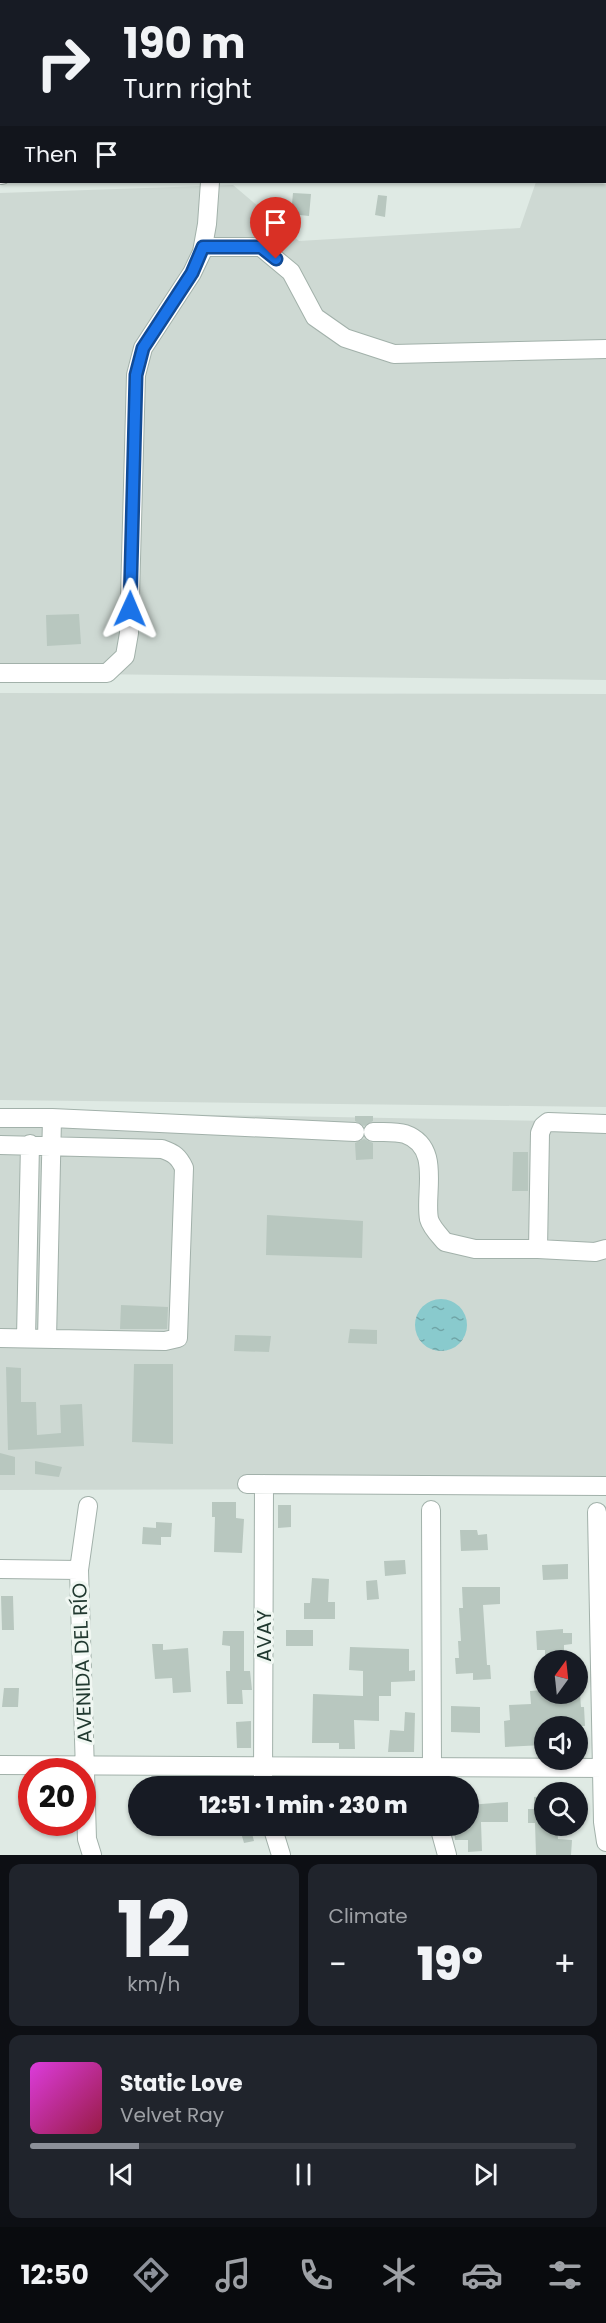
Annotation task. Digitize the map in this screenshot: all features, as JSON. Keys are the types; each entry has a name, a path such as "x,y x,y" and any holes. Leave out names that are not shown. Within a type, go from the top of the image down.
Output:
{"street":[{"path":"0,673 107,673 125,656 129,633 136,375 143,348 192,273 203,247 210,183"},
{"path":"203,247 261,247 291,272 315,317 345,338 394,354 606,349"},
{"path":"0,1118 52,1118 404,1133 418,1143 427,1155 430,1176 429,1220 445,1242 475,1249 595,1252 606,1249"},
{"path":"47,1339 52,1118"},
{"path":"538,1249 540,1134 543,1126 548,1122 606,1124"},
{"path":"26,1338 30,1144"},
{"path":"0,1145 162,1149 180,1158 184,1168 178,1338 165,1341 0,1338"},
{"name":"AVAY","path":"264,1776 255,1484 606,1486"},
{"name":"AVENIDA DEL RÍO","path":"86,1758 79,1570 88,1506"},
{"path":"431,1510 433,1776"},
{"path":"597,1512 604,1768 603,1822 606,1842"},
{"path":"0,1569 79,1570"},
{"path":"0,1765 18,1765"},
{"path":"96,1765 604,1768"},
{"name":"AVENIDA DEL RÍO","path":"87,1836 92,1855"},
{"path":"275,1836 281,1855"},
{"path":"442,1836 447,1855"}],"shaded area":[{"path":"536,183 606,184 606,680 0,673 0,193 233,185 299,241 520,228"},
{"path":"0,693 606,694 606,1107 0,1100"},
{"path":"0,1111 606,1122 606,1488 0,1490"}],"water":[{"path":"436,1299 446,1299 460,1306 467,1325 460,1344 446,1351 436,1351 426,1347 419,1340 415,1330 415,1320 419,1310 426,1303"}],"building":[{"path":"293,193 311,194 309,216 291,214"},
{"path":"378,195 387,196 385,217 375,215"},
{"path":"79,614 81,644 47,646 46,615"},
{"path":"355,1116 373,1116 373,1121 364,1126 355,1121"},
{"path":"364,1139 373,1143 373,1159 356,1160 355,1143"},
{"path":"513,1152 528,1152 528,1191 512,1191"},
{"path":"267,1215 363,1221 362,1258 266,1255"},
{"path":"121,1305 168,1307 167,1329 120,1329"},
{"path":"350,1329 377,1330 377,1344 348,1343"},
{"path":"235,1335 271,1336 269,1352 234,1351"},
{"path":"134,1364 173,1364 173,1444 132,1442"},
{"path":"6,1367 21,1368 21,1402 36,1402 37,1435 61,1433 60,1405 82,1404 84,1446 8,1450"},
{"path":"0,1453 15,1457 15,1475 0,1475"},
{"path":"35,1461 62,1467 59,1477 35,1474"},
{"path":"212,1502 236,1502 236,1518 244,1519 242,1553 214,1552 215,1517 212,1517"},
{"path":"278,1505 291,1505 291,1527 278,1528"},
{"path":"156,1522 172,1523 171,1537 161,1537 161,1545 142,1544 143,1527 156,1528"},
{"path":"460,1530 477,1530 478,1535 487,1534 488,1550 461,1551"},
{"path":"405,1560 406,1574 385,1576 384,1561"},
{"path":"568,1564 568,1579 543,1580 542,1565"},
{"path":"312,1578 329,1579 328,1602 335,1602 335,1619 304,1619 304,1603 310,1603"},
{"path":"377,1580 379,1599 367,1600 366,1581"},
{"path":"462,1587 500,1587 500,1604 483,1605 487,1665 490,1665 491,1679 473,1680 473,1673 456,1674 455,1658 459,1658 458,1641 461,1641 459,1608 463,1608"},
{"path":"1,1596 13,1596 14,1630 2,1630"},
{"path":"563,1629 563,1633 572,1633 572,1644 564,1645 564,1650 537,1650 536,1631"},
{"path":"286,1630 313,1630 313,1646 286,1646"},
{"path":"223,1631 244,1631 244,1671 250,1671 252,1690 242,1690 243,1704 227,1704 226,1671 230,1671 230,1646 222,1645"},
{"path":"152,1644 163,1644 163,1650 188,1648 191,1692 173,1693 172,1678 155,1679"},
{"path":"350,1647 409,1649 409,1671 415,1670 415,1681 391,1682 391,1696 379,1696 379,1721 354,1720 355,1749 339,1749 339,1743 312,1743 313,1694 363,1696 363,1671 349,1670"},
{"path":"4,1688 19,1688 18,1707 2,1707"},
{"path":"530,1691 534,1691 534,1704 581,1704 581,1707 584,1707 584,1716 534,1716 534,1746 505,1747 504,1721 510,1720 509,1705 531,1704"},
{"path":"451,1706 480,1707 480,1733 451,1732"},
{"path":"405,1712 415,1713 414,1752 388,1752 390,1730 404,1731"},
{"path":"251,1721 251,1748 237,1748 236,1722"},
{"path":"508,1802 508,1822 481,1822 482,1851 468,1852 468,1840 455,1840 455,1836 479,1836 479,1804"},
{"path":"528,1809 534,1809 534,1823 528,1823"},
{"path":"242,1836 253,1836 254,1841 244,1843"},
{"path":"535,1836 558,1836 558,1839 572,1840 571,1855 536,1855"}],"route":[{"path":"130,609 136,375 143,348 157,330 192,273 203,247 261,247 276,259"}]}
